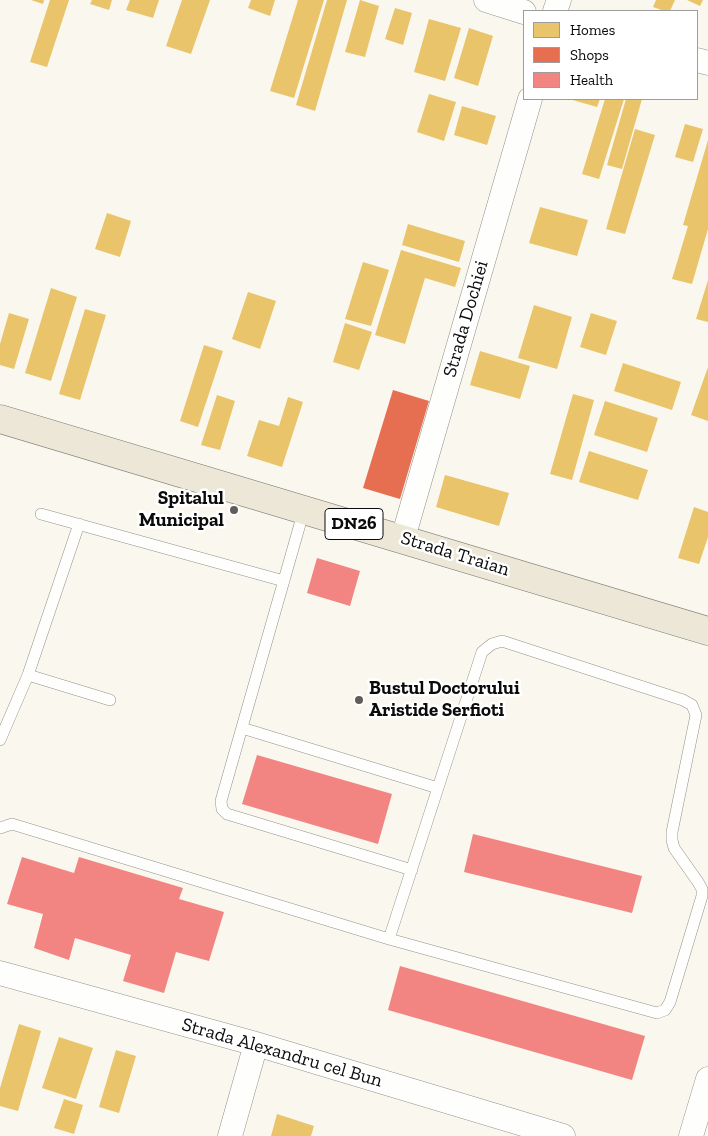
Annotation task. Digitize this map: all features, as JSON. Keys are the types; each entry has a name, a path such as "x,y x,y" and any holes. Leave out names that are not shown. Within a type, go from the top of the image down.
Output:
{"main road":[{"name":"Strada Traian","path":"0,419 403,538 708,631"}],"street":[{"path":"486,0 523,12"},
{"name":"Strada Dochiei","path":"403,538 530,100"},
{"name":"Strada Alexandru cel Bun","path":"0,973 256,1044 563,1136"},
{"path":"230,1136 256,1044"},
{"path":"690,1136 708,1080"}],"lane":[{"path":"304,510 221,801 222,809 227,814 412,870"},
{"path":"41,514 284,581"},
{"path":"0,740 28,674 79,524"},
{"path":"0,828 12,824 389,939 657,1013 665,1010 670,1002 702,896 702,889 674,848 672,840 672,832 696,715 692,705 683,700 502,641 492,644 482,652 389,939"},
{"path":"28,674 110,700"},
{"path":"242,728 438,788"}],"building: Homes":[{"path":"31,0 44,0 43,4"},
{"path":"50,0 69,0 47,67 30,62"},
{"path":"92,0 112,0 109,10 90,4"},
{"path":"130,0 159,0 153,18 126,10"},
{"path":"182,0 210,0 191,54 166,46"},
{"path":"251,0 275,0 270,16 248,8"},
{"path":"298,0 324,0 294,98 270,91"},
{"path":"327,0 347,0 315,111 296,105"},
{"path":"360,0 379,6 365,57 345,52"},
{"path":"656,0 675,0 670,10 661,10 653,7"},
{"path":"687,0 703,0 700,6"},
{"path":"395,8 412,13 403,45 385,39"},
{"path":"429,19 461,28 445,81 414,72"},
{"path":"469,28 493,36 478,86 454,78"},
{"path":"429,94 456,102 444,141 417,132"},
{"path":"572,100 600,100 597,107"},
{"path":"605,100 624,100 599,179 582,174"},
{"path":"626,100 642,100 622,169 607,165"},
{"path":"462,106 496,116 487,145 454,135"},
{"path":"685,124 703,129 693,162 675,157"},
{"path":"635,129 655,135 625,234 606,229"},
{"path":"708,140 708,229 692,284 672,279 688,226 683,225"},
{"path":"540,207 588,220 577,256 529,243"},
{"path":"107,213 131,221 120,257 95,249"},
{"path":"408,224 465,241 459,262 402,245"},
{"path":"401,250 461,268 455,287 425,278 405,344 375,335"},
{"path":"363,262 389,270 371,326 345,319"},
{"path":"708,280 708,322 696,319"},
{"path":"51,288 77,297 51,381 25,373"},
{"path":"248,292 276,301 260,349 232,339"},
{"path":"534,305 572,317 557,369 518,358"},
{"path":"85,309 106,315 80,400 59,394"},
{"path":"9,313 29,319 14,369 0,365 0,344"},
{"path":"591,313 617,321 606,355 580,347"},
{"path":"345,323 372,332 359,370 333,362"},
{"path":"204,345 223,351 198,427 180,421"},
{"path":"480,351 530,366 520,399 470,385"},
{"path":"623,363 681,382 672,410 614,391"},
{"path":"708,367 708,421 691,415"},
{"path":"573,394 594,400 572,480 550,474"},
{"path":"217,395 235,401 220,450 201,445"},
{"path":"288,397 303,402 282,467 247,456 259,420 279,426"},
{"path":"605,401 658,418 647,452 594,435"},
{"path":"589,451 648,470 638,500 579,482"},
{"path":"445,475 509,493 499,526 436,507"},
{"path":"694,507 708,512 708,537 699,564 678,558"},
{"path":"19,1024 41,1031 18,1111 0,1106 0,1088"},
{"path":"59,1037 93,1048 76,1099 42,1088"},
{"path":"116,1050 136,1056 119,1113 99,1107"},
{"path":"64,1099 83,1105 74,1134 54,1128"},
{"path":"277,1114 314,1126 311,1136 271,1136"}],"building: Shops":[{"path":"393,390 429,401 400,499 363,488"}],"building: Health":[{"path":"317,558 360,571 350,606 307,593"},
{"path":"257,755 392,794 378,844 242,804"},
{"path":"473,834 642,876 632,913 464,872"},
{"path":"22,857 74,873 79,857 183,888 179,899 224,912 209,961 176,952 164,993 123,981 131,955 75,938 69,960 34,948 43,914 7,904"},
{"path":"400,966 645,1036 632,1080 388,1010"}],"place":[{"name":"Spitalul Municipal","path":"234,510"},
{"name":"Bustul Doctorului Aristide Serfioti","path":"359,700"}]}
